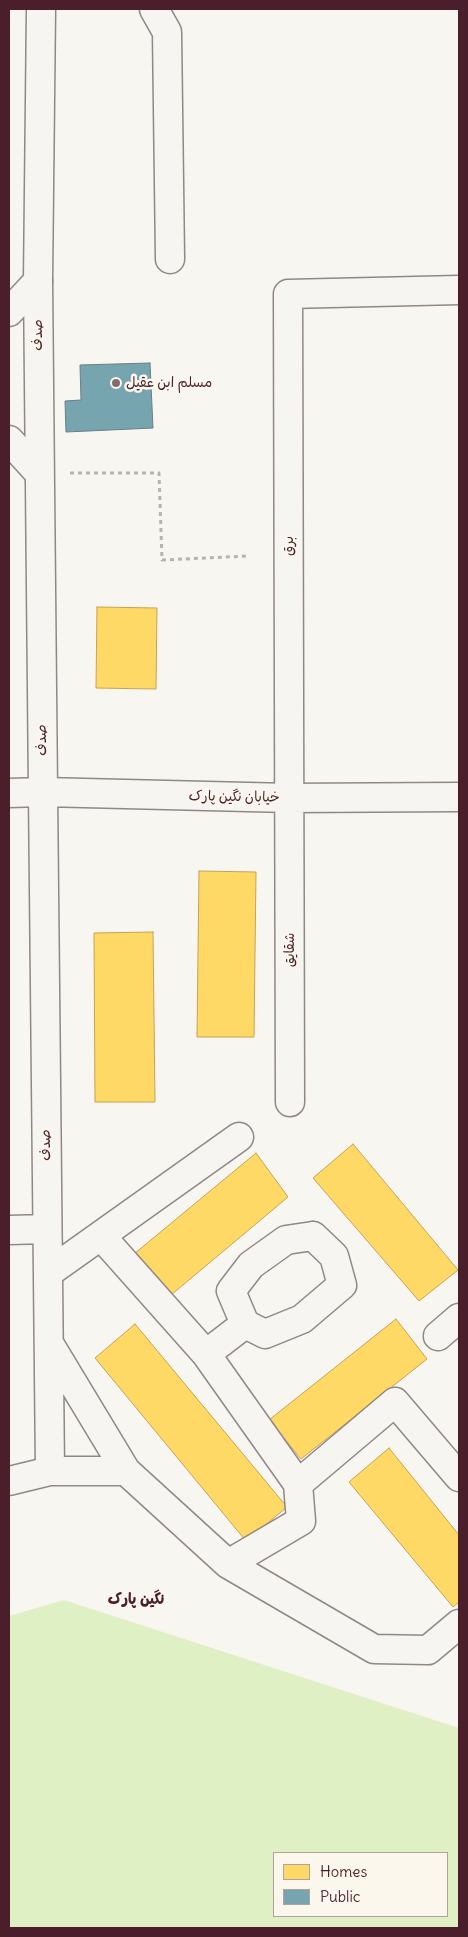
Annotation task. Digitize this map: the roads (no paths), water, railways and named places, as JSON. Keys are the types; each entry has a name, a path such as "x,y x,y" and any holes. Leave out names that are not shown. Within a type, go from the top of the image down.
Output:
{"street":[{"name":"صدف","path":"41,9 38,281 39,473 50,1471"},
{"path":"154,9 166,32 170,259"},
{"path":"9,312 38,281"},
{"name":"برق","path":"289,798 288,294 459,290"},
{"path":"9,440 39,473"},
{"name":"خیابان نگین پارک","path":"9,793 43,792 289,798 459,797"},
{"name":"شقایق","path":"289,798 290,1102"},
{"path":"48,1273 102,1237 239,1137"},
{"path":"9,1230 47,1229"},
{"path":"102,1237 206,1354 298,1484 301,1521 228,1564"},
{"path":"438,1336 459,1318"},
{"path":"206,1354 245,1324"},
{"path":"49,1343 126,1470 228,1564 374,1649 428,1650 459,1624"},
{"path":"298,1484 395,1402 459,1477"},
{"path":"9,1481 50,1471 126,1470"}],"place":[{"name":"مسلم ابن عقیل","path":"116,383"}],"district":[{"name":"نگین پارک","path":"136,1600"}]}
